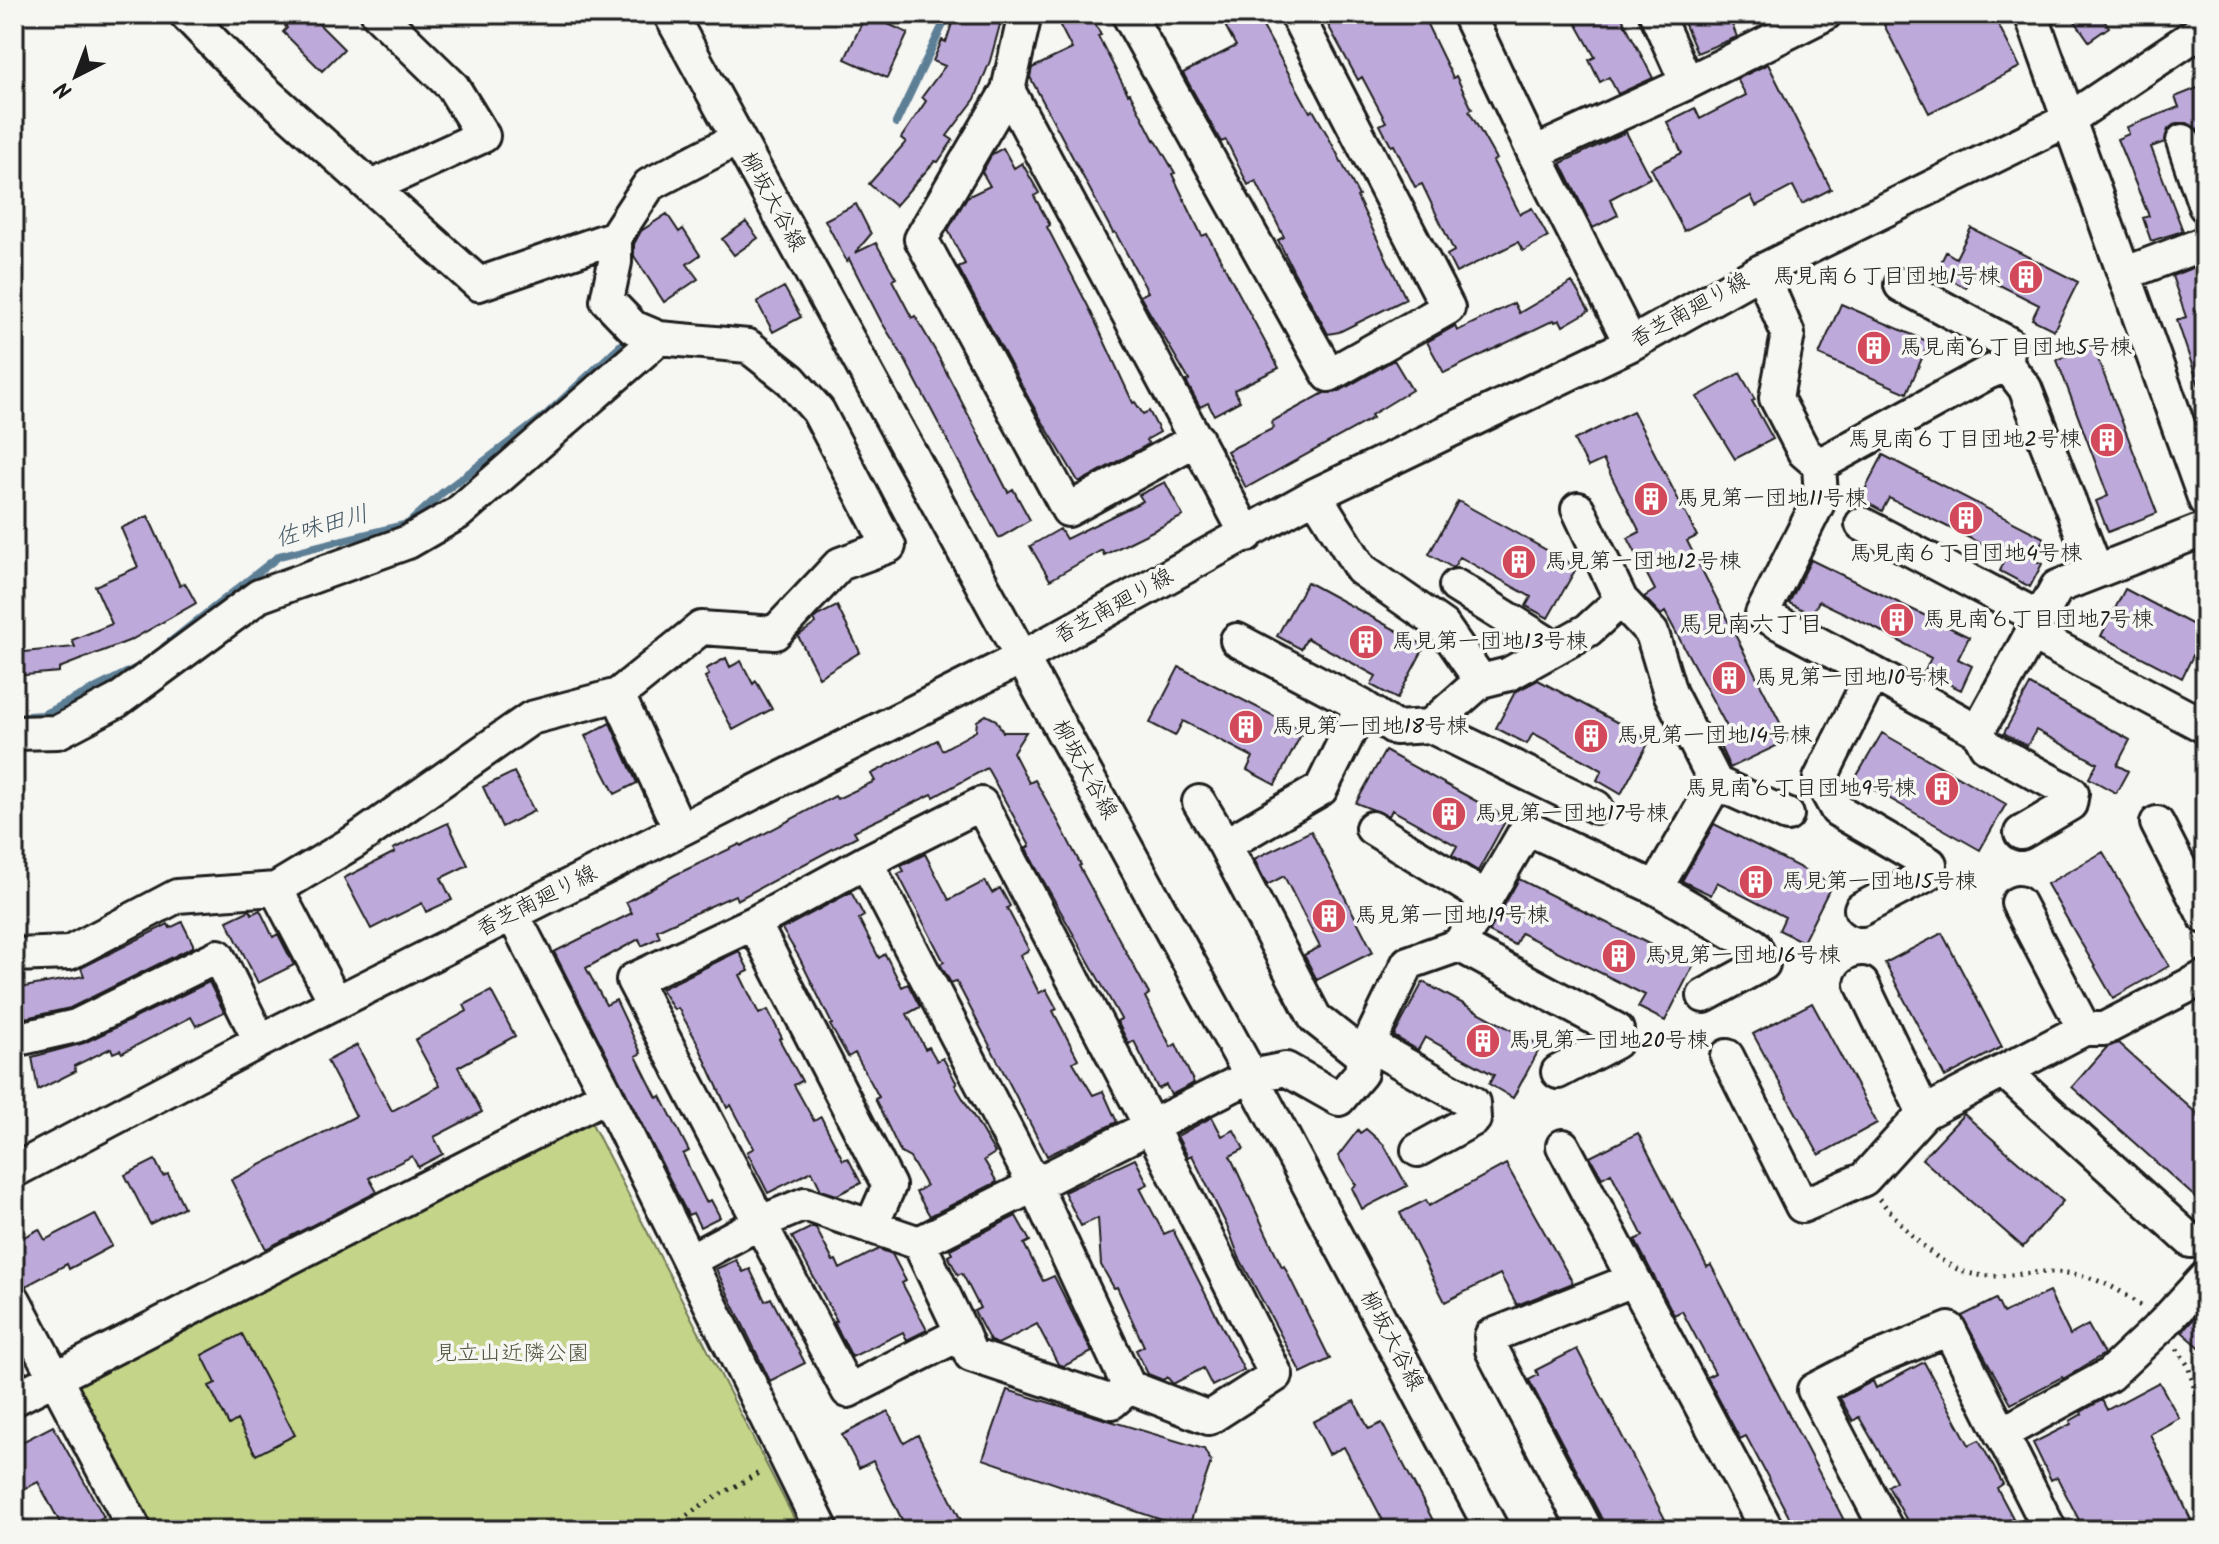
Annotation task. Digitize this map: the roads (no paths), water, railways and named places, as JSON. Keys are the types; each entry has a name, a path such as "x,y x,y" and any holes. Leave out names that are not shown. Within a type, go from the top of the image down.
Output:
{"street":[{"path":"186,14 235,65 479,284 615,237"},
{"path":"371,187 483,136 453,87 378,14"},
{"name":"柳坂大谷線","path":"670,14 1251,1076 1492,1530"},
{"path":"1025,14 1008,90 921,239 1068,510 1197,439"},
{"path":"1128,14 1329,375 1448,308 1296,14"},
{"path":"1468,14 1631,344"},
{"path":"1656,14 1687,83"},
{"path":"1534,153 1687,83 1825,14"},
{"path":"2031,14 2205,500"},
{"name":"香芝南廻り線","path":"14,1171 260,1041 1023,657 1315,495 1631,344 1761,271 2068,120 2205,28"},
{"path":"1008,90 1247,535"},
{"path":"14,955 69,953 177,896 276,889 354,842 531,718 618,695 701,628 775,633 840,564 889,546 818,411 791,380 748,346 659,338 633,327 607,300 615,262 615,237 649,185 737,139"},
{"path":"2183,141 2205,206"},
{"path":"2124,274 2205,243"},
{"path":"1761,271 1788,334 1776,398 1804,452 1819,465 1821,497 1762,614 1978,731 1986,746 2072,793 2070,804 2021,833"},
{"path":"1901,285 2008,343 2007,365 2025,388 2096,570"},
{"path":"14,733 58,732 117,701 259,596 408,542 458,513 659,338"},
{"path":"1819,465 2007,365"},
{"path":"1315,495 1361,569 1443,626 1481,681"},
{"path":"1578,509 1621,600 1652,633 1670,693 1716,783 1787,815"},
{"path":"1862,524 2204,726"},
{"path":"1978,731 2057,587 2205,529"},
{"path":"1456,586 1555,648"},
{"path":"1430,726 1481,681 1509,674 1588,630 1621,600"},
{"path":"1237,640 1362,706 1395,728 1430,726 1596,807"},
{"path":"1861,909 1928,874 1930,864 1837,810 1820,779 1873,673"},
{"path":"618,695 679,828"},
{"path":"1225,845 1321,789 1362,706"},
{"path":"1656,888 1716,783"},
{"path":"1199,802 1225,845 1315,1018 1366,1050 1473,1103 1474,1119 1418,1150"},
{"path":"866,862 1034,1184 1129,1387 1209,1418 1276,1375 1150,1125 981,804 866,862 754,923 633,980 848,1391 962,1333"},
{"path":"2157,823 2205,917"},
{"path":"1372,828 1485,897"},
{"path":"690,1260 761,1222 805,1204 919,1243 1251,1076 1286,1069 1339,1099 1361,1073 1366,1050 1408,963 1459,945 1527,828 1656,888 1754,945 1763,964 1704,996"},
{"path":"276,889 336,1003"},
{"path":"2018,903 2084,1029"},
{"path":"513,915 690,1260 822,1530"},
{"path":"754,923 889,1186 871,1227"},
{"path":"1459,945 1617,1030 1615,1042 1558,1072"},
{"path":"14,1040 76,1026 218,956 260,1041"},
{"path":"1727,1056 1802,1206 1864,1179 1924,1113 2084,1029 2104,1029 2205,977"},
{"path":"1862,984 1924,1113"},
{"path":"2004,1071 2191,1241"},
{"path":"14,1399 607,1095"},
{"path":"1563,1146 1767,1530"},
{"path":"919,1243 971,1355 1112,1402 1129,1387"},
{"path":"2001,1434 2109,1375 2162,1325 2205,1278"},
{"path":"1586,1530 1492,1350 1491,1336 1633,1280"},
{"path":"14,1300 135,1530"},
{"path":"1887,1530 1814,1390 1868,1362 1949,1329 2050,1530"}],"waterway":[{"name":"佐味田川","path":"896,123 948,14"},
{"name":"佐味田川","path":"164,647 279,556 408,524 442,493 546,415 622,344"},
{"name":"佐味田川","path":"14,717 42,715 134,669"}],"place":[{"name":"馬見南６丁目団地1号棟","path":"2026,277"},
{"name":"馬見南６丁目団地5号棟","path":"1874,348"},
{"name":"馬見南６丁目団地2号棟","path":"2107,440"},
{"name":"馬見第一団地11号棟","path":"1651,499"},
{"name":"馬見南６丁目団地4号棟","path":"1966,518"},
{"name":"馬見第一団地12号棟","path":"1519,562"},
{"name":"馬見南６丁目団地7号棟","path":"1897,620"},
{"name":"馬見第一団地13号棟","path":"1366,642"},
{"name":"馬見第一団地10号棟","path":"1729,678"},
{"name":"馬見第一団地18号棟","path":"1246,727"},
{"name":"馬見第一団地14号棟","path":"1591,736"},
{"name":"馬見南６丁目団地9号棟","path":"1942,789"},
{"name":"馬見第一団地17号棟","path":"1449,814"},
{"name":"馬見第一団地15号棟","path":"1756,882"},
{"name":"馬見第一団地19号棟","path":"1329,916"},
{"name":"馬見第一団地16号棟","path":"1619,956"},
{"name":"馬見第一団地20号棟","path":"1483,1041"}],"district":[{"name":"馬見南六丁目","path":"1751,625"}],"park label":[{"name":"見立山近隣公園","path":"512,1354"}]}
